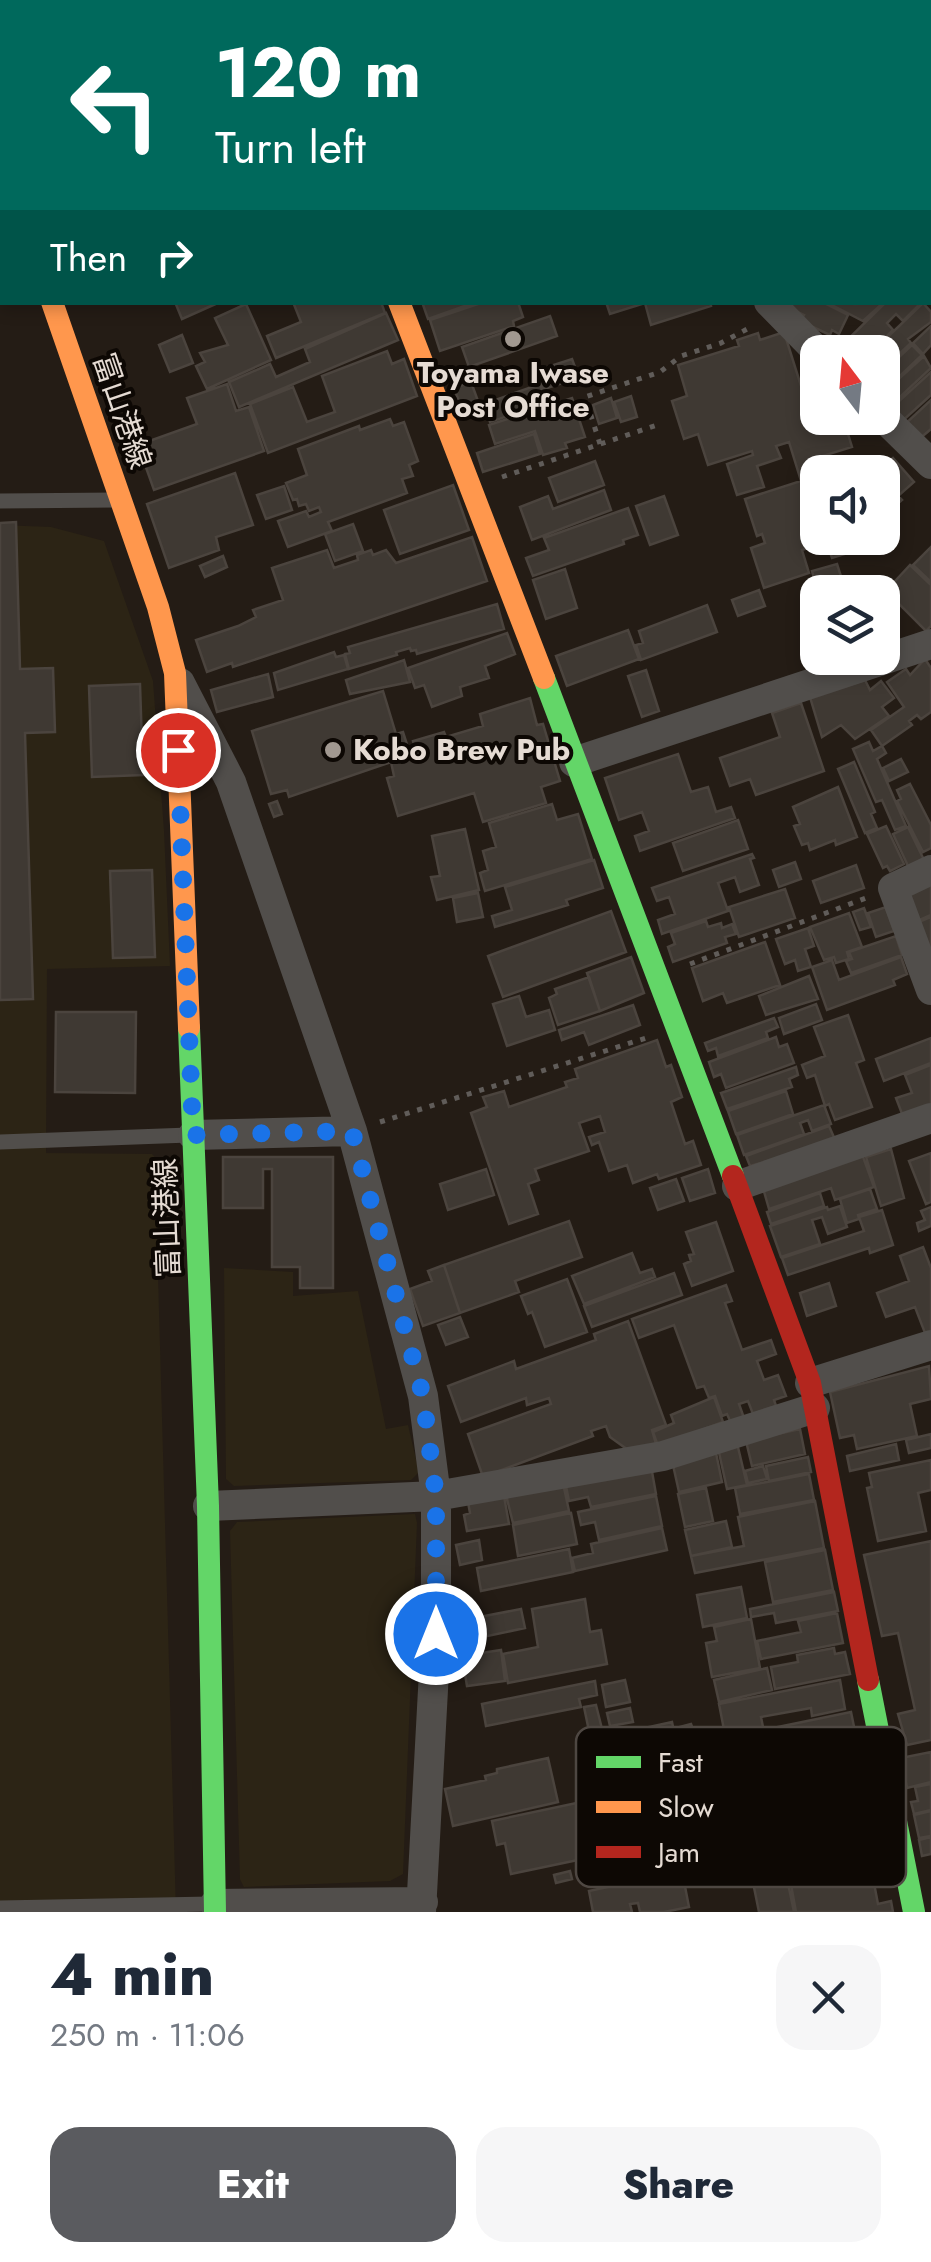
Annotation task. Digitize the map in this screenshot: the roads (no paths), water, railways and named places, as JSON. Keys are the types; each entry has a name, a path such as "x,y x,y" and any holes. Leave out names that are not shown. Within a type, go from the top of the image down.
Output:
{"street":[{"name":"富山港線","path":"53,305 158,608 175,673 208,1506 215,1908"},
{"path":"400,305 678,1028 813,1396 878,1727"},
{"path":"776,306 802,335"},
{"path":"900,434 931,464"},
{"path":"574,762 931,644"},
{"path":"175,673 231,782 352,1131 423,1396 436,1496 436,1634 422,1907 215,1908"},
{"path":"931,870 892,888 931,990"},
{"path":"737,1186 931,1118"},
{"path":"193,1135 352,1131"},
{"path":"208,1506 436,1496 663,1456 931,1345"},
{"path":"906,1871 914,1912"}],"lane":[{"path":"0,501 120,500"},
{"path":"0,1142 193,1135"},
{"path":"0,1908 215,1908"}],"place":[{"name":"Toyama Iwase Post Office","path":"513,339"},
{"name":"Kobo Brew Pub","path":"333,750"}]}
